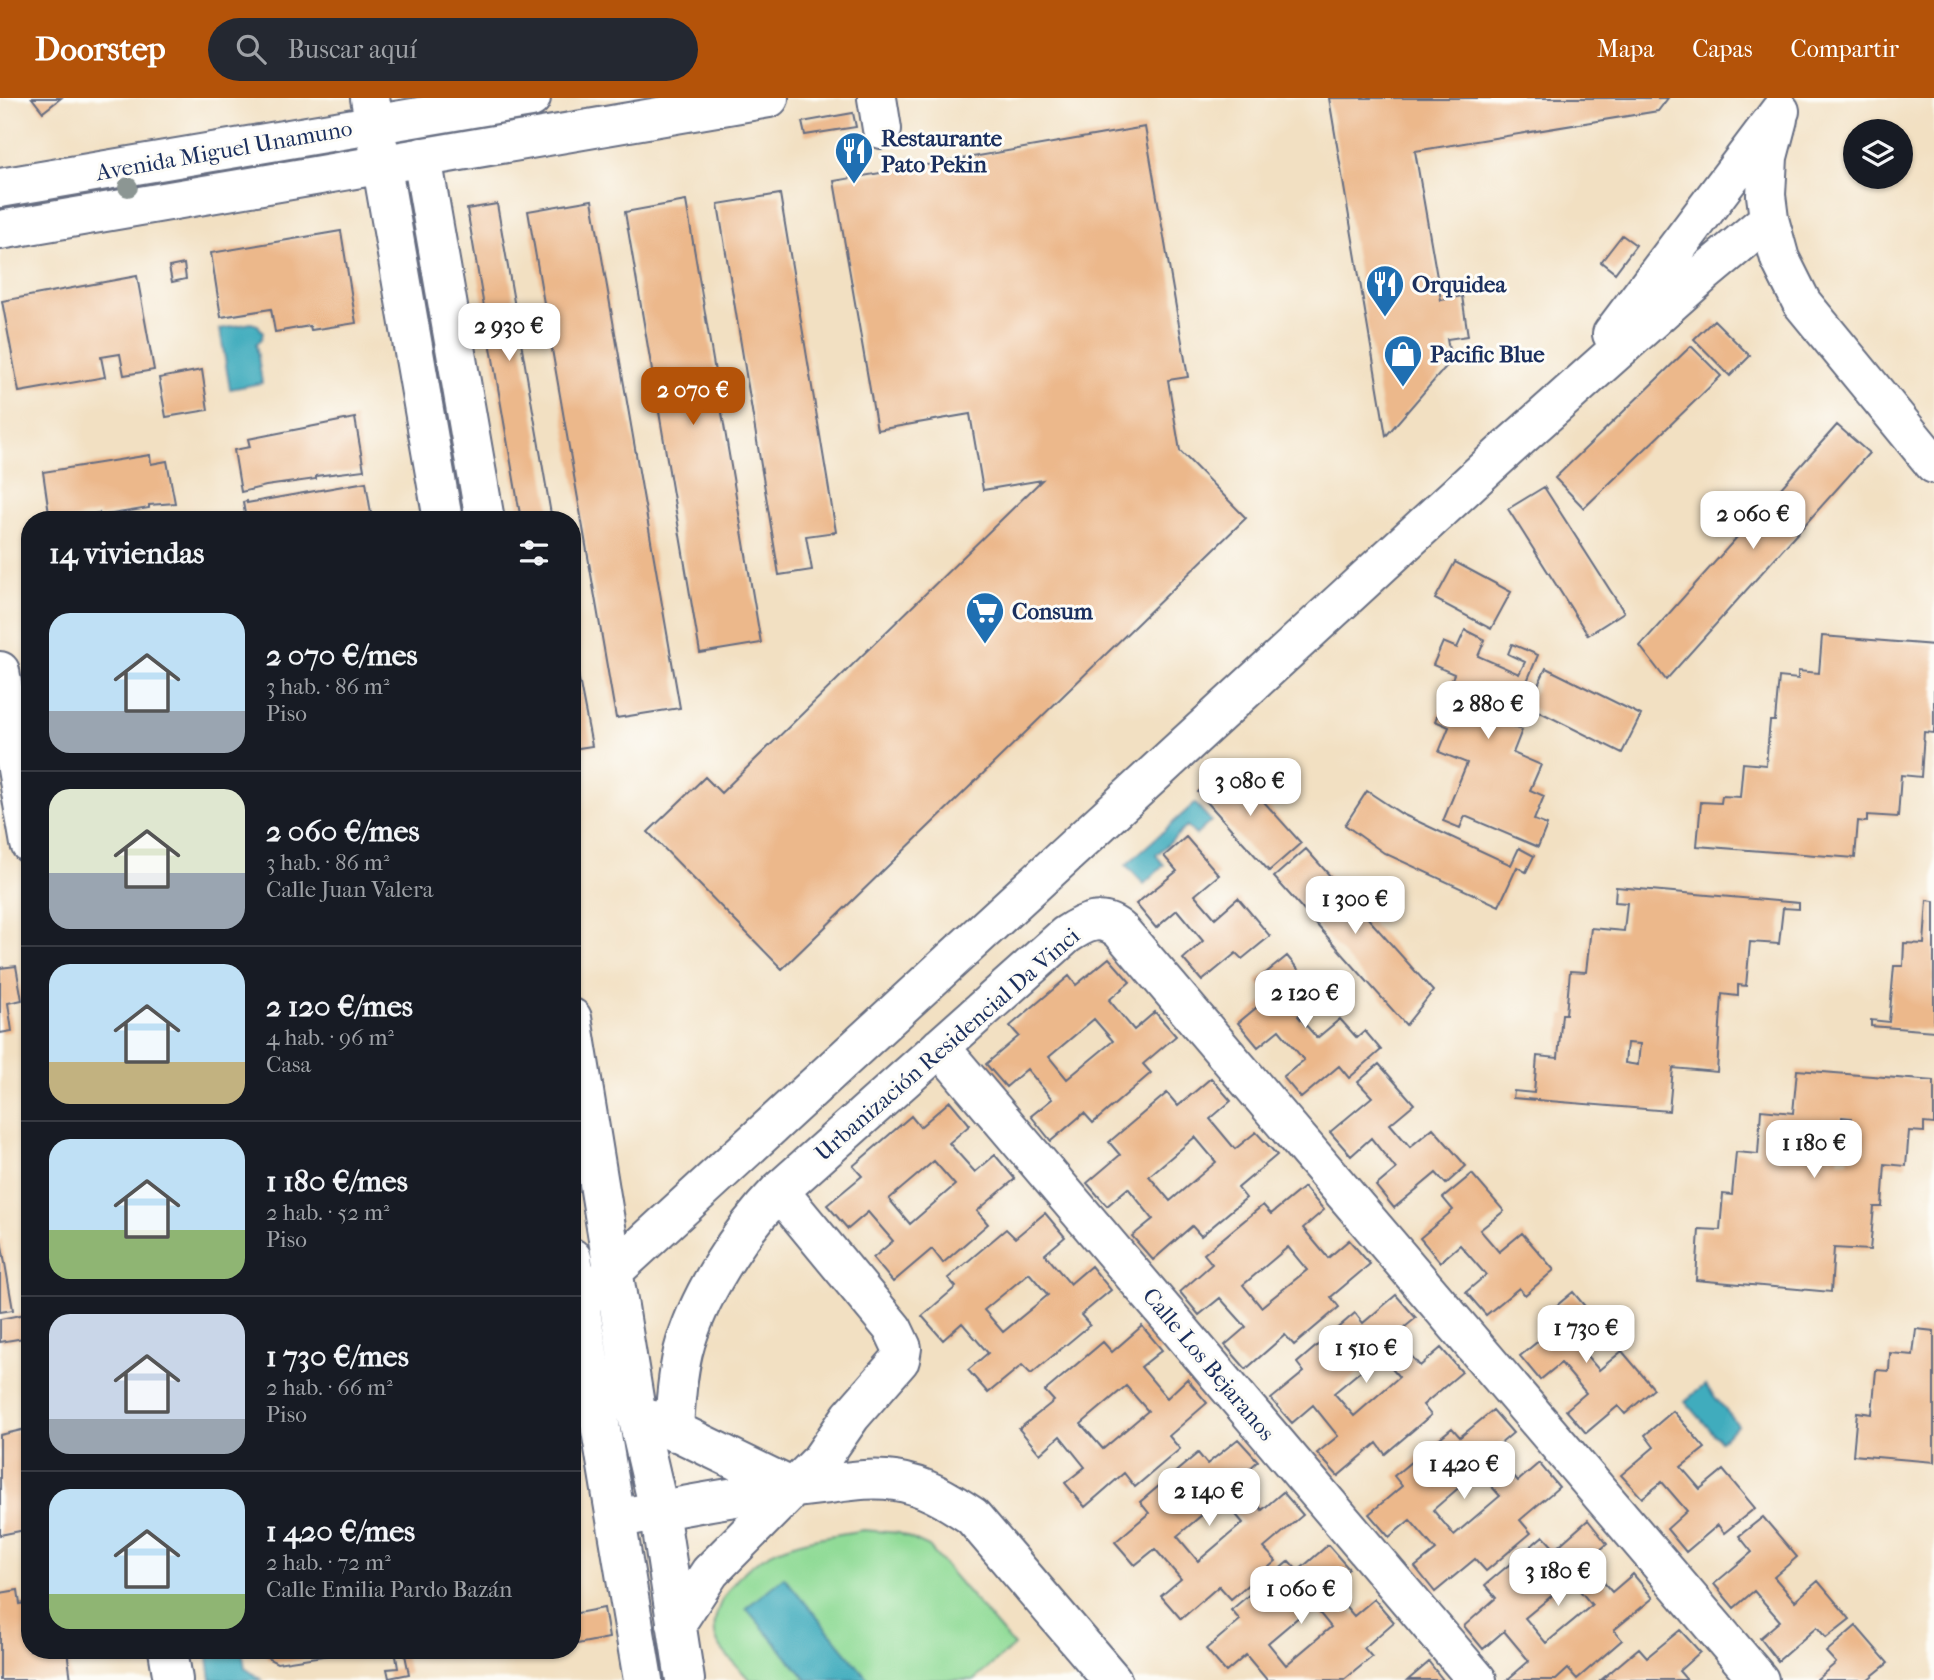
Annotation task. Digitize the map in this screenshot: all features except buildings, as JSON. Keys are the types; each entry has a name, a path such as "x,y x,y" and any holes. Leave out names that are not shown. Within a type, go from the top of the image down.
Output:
{"street":[{"name":"Avenida Miguel Unamuno","path":"0,188 372,111 531,98"},
{"name":"Avenida Miguel Unamuno","path":"0,230 769,98"},
{"path":"1784,105 1768,157 1766,195 1769,219 1780,259 1802,303 1934,464"},
{"path":"1507,449 1612,333 1784,105"},
{"path":"372,111 441,511"},
{"path":"422,157 483,511"},
{"path":"581,1301 1507,449 1702,275 1769,219"},
{"path":"0,671 21,792"},
{"name":"Urbanización Residencial Da Vinci","path":"674,1432 677,1382 684,1348 697,1314 730,1253 754,1216 1072,931 1085,923 1098,921 1115,926 1759,1680"},
{"name":"Calle Los Bejaranos","path":"940,1047 1477,1680"},
{"path":"581,1073 636,1410 659,1510 685,1680"},
{"path":"676,1624 718,1563 820,1461 851,1416 900,1360 902,1348 893,1329 779,1191"},
{"path":"581,1308 643,1680"},
{"path":"636,1410 674,1432 793,1488"},
{"path":"616,1519 793,1488 860,1480 893,1480 917,1486 944,1498 972,1516 1112,1680"},
{"path":"170,1659 173,1680"}],"green space":[{"path":"349,146 350,153 0,215 0,203"},
{"path":"406,192 409,192 466,511 459,511"},
{"path":"863,1530 899,1533 929,1547 1014,1646 974,1680 750,1680 721,1648 715,1632 719,1608 737,1579 767,1555 785,1547"}],"water":[{"path":"251,323 258,325 263,333 256,344 262,383 230,389 220,329"},
{"path":"1195,803 1211,821 1196,835 1187,826 1156,855 1164,865 1144,884 1126,865"},
{"path":"1705,1385 1738,1425 1720,1441 1685,1401"},
{"path":"784,1577 869,1680 807,1680 746,1608"},
{"path":"208,1659 244,1659 245,1668 262,1680 211,1680"}],"place":[{"name":"Restaurante Pato Pekin","path":"854,185"},
{"name":"Orquidea","path":"1385,318"},
{"name":"Pacific Blue","path":"1403,388"},
{"name":"Consum","path":"985,645"}]}
